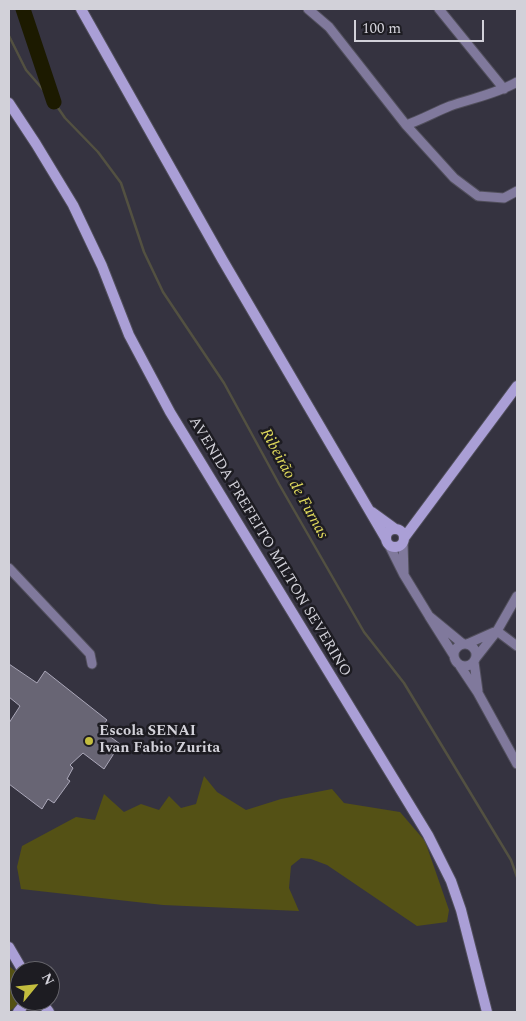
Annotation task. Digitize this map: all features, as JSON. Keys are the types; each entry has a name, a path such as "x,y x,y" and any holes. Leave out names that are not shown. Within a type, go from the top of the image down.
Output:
{"main road":[{"path":"82,9 222,259 388,542 398,547 517,386"},
{"name":"AVENIDA PREFEITO MILTON SEVERINO","path":"9,103 73,206 102,266 129,335 170,412 428,835 451,880 487,1012"},
{"path":"369,510 403,532 403,540"},
{"path":"388,542 389,531 420,518"},
{"path":"9,947 16,961"}],"street":[{"path":"308,9 329,27 406,125 454,178 478,196 504,198 517,191"},
{"path":"441,9 504,89"},
{"path":"406,125 424,119 448,107 504,89 517,82"},
{"path":"403,540 404,575"},
{"path":"388,542 404,575 453,654 455,661 478,694 517,764"},
{"path":"10,573 90,654 92,664"},
{"path":"460,666 468,666 474,660 497,630 517,596"},
{"path":"429,616 465,644 472,647 475,652 474,660 478,694"},
{"path":"453,654 457,647 497,630"},
{"path":"497,630 517,646"}],"shaded area":[{"path":"204,776 217,792 246,810 281,799 332,789 344,803 400,812 425,841 449,910 447,922 417,926 327,865 311,859 301,858 291,866 289,888 299,911 163,905 21,889 17,867 22,846 76,817 95,820 104,794 124,812 141,804 159,810 169,796 181,808 196,804"},
{"path":"9,966 10,1010 9,1011"}],"building":[{"path":"9,664 37,683 45,671 107,720 100,729 120,744 104,769 83,753 70,765 73,768 67,779 70,781 54,803 48,799 42,809 9,784 9,723 20,706 9,697"}],"waterway":[{"path":"23,9 54,102"},
{"name":"Ribeirão de Furnas","path":"9,36 26,70 54,102 65,118 98,152 121,183 144,252 163,292 224,383 279,484 364,632 404,683 511,860 517,877"}],"place":[{"name":"Escola SENAI Ivan Fabio Zurita","path":"89,741"}]}
